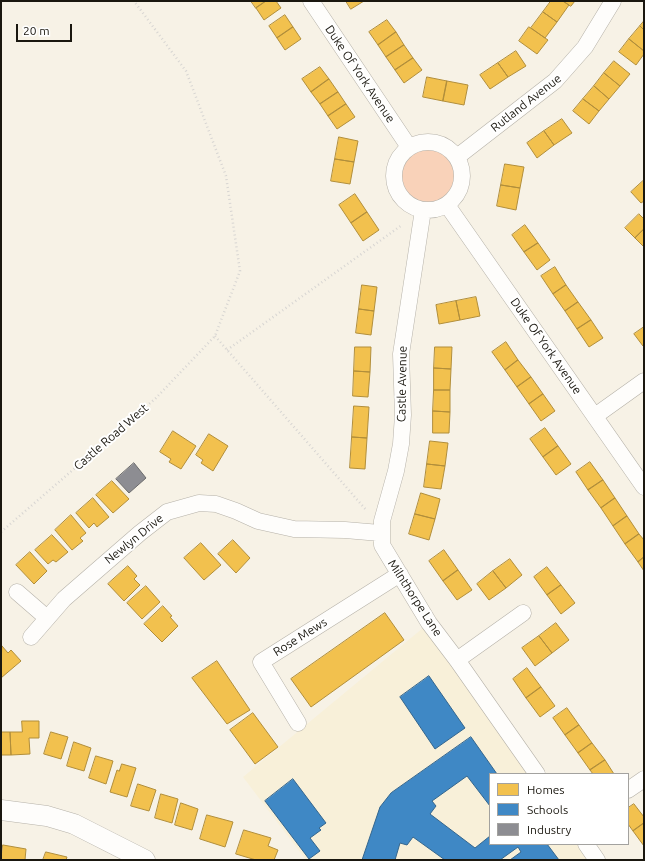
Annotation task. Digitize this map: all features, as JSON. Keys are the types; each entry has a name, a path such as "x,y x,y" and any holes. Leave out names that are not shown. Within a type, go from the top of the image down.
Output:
{"street":[{"name":"Duke Of York Avenue","path":"311,1 409,147"},
{"name":"Rutland Avenue","path":"457,157 555,82 585,47 613,1"},
{"path":"418,143 438,143 447,147 457,157 462,172 462,184 457,195 447,205 436,210 423,210 416,208 404,201 396,190 393,173 397,160 409,147 418,143"},
{"name":"Duke Of York Avenue","path":"447,205 644,487"},
{"name":"Castle Avenue","path":"380,533 396,471 401,444 403,414 401,354 423,210"},
{"path":"595,416 644,381"},
{"name":"Newlyn Drive","path":"31,637 64,599 167,512 199,503 216,504 258,521 294,529 345,530 380,533"},
{"name":"Milnthorpe Lane","path":"380,533 382,545 430,623 536,773"},
{"name":"Rose Mews","path":"298,723 260,662 400,574"},
{"path":"17,592 47,618"},
{"path":"457,660 523,613"},
{"path":"629,789 644,778"},
{"path":"1,810 47,816 74,824 145,860"},
{"path":"587,845 597,860"}],"path":[{"path":"134,1 186,71 226,176 240,271 215,336 370,514 380,533"},
{"path":"227,350 423,210"},
{"name":"Castle Road West","path":"1,532 156,398 215,336"}],"shaded area":[{"path":"421,142 435,142 447,147 457,157 462,169 462,183 457,195 447,205 435,210 421,210 409,205 399,195 394,183 394,169 399,157 409,147"},
{"path":"429,623 536,773 489,773 489,845 587,845 597,860 306,860 243,777"}],"building: Homes":[{"path":"251,1 266,1 256,8"},
{"path":"266,1 276,1 281,8 264,20 256,8"},
{"path":"346,1 364,1 351,9"},
{"path":"551,1 563,1 569,5 557,22 543,12"},
{"path":"563,1 575,1 571,6"},
{"path":"543,12 557,22 545,38 531,28"},
{"path":"285,15 293,27 277,38 269,26"},
{"path":"387,20 396,32 378,45 369,32"},
{"path":"644,21 644,30 640,26"},
{"path":"640,26 644,30 644,51 629,39"},
{"path":"293,27 301,39 285,50 277,38"},
{"path":"529,27 548,40 537,54 519,41"},
{"path":"396,32 404,45 386,57 378,45"},
{"path":"629,39 644,51 644,54 636,65 619,52"},
{"path":"404,45 413,58 395,70 386,57"},
{"path":"516,51 526,66 508,77 498,63"},
{"path":"413,58 422,70 404,83 395,70"},
{"path":"614,61 630,74 620,86 604,73"},
{"path":"498,63 508,77 490,89 480,75"},
{"path":"320,67 329,79 311,92 302,79"},
{"path":"604,73 620,86 609,99 594,86"},
{"path":"427,77 447,81 443,101 423,97"},
{"path":"329,79 338,92 320,104 311,92"},
{"path":"447,81 468,85 464,105 443,101"},
{"path":"594,86 609,99 599,111 583,99"},
{"path":"338,92 346,104 328,116 320,104"},
{"path":"583,99 599,111 589,124 573,111"},
{"path":"346,104 355,117 337,129 328,116"},
{"path":"562,119 572,133 554,145 544,131"},
{"path":"544,131 554,145 537,158 527,143"},
{"path":"339,137 358,141 354,162 335,159"},
{"path":"335,159 354,162 350,184 331,181"},
{"path":"505,164 524,167 520,188 501,185"},
{"path":"644,180 644,201 641,203 631,192"},
{"path":"501,185 520,188 516,210 497,206"},
{"path":"355,194 367,212 351,223 339,205"},
{"path":"367,212 379,230 363,241 351,223"},
{"path":"639,214 644,219 644,229 635,238 625,228"},
{"path":"525,225 538,243 524,252 512,235"},
{"path":"644,229 644,247 635,238"},
{"path":"538,243 550,260 537,270 524,252"},
{"path":"555,267 566,285 553,294 541,276"},
{"path":"362,285 377,287 374,311 359,309"},
{"path":"566,285 578,302 565,311 553,294"},
{"path":"476,297 480,316 460,320 456,301"},
{"path":"456,301 460,320 439,324 436,305"},
{"path":"578,302 591,320 577,329 565,311"},
{"path":"359,309 374,311 371,335 356,333"},
{"path":"591,320 603,338 589,347 577,329"},
{"path":"644,327 644,345 643,346 634,334"},
{"path":"506,342 518,360 505,370 492,352"},
{"path":"355,347 371,347 370,372 354,371"},
{"path":"435,347 452,347 451,369 434,368"},
{"path":"518,360 531,377 517,387 505,370"},
{"path":"434,368 451,369 450,390 434,390"},
{"path":"354,371 370,372 368,397 353,396"},
{"path":"531,377 543,394 529,404 517,387"},
{"path":"434,390 450,390 450,412 433,411"},
{"path":"543,394 555,411 541,421 529,404"},
{"path":"354,406 369,407 367,438 352,437"},
{"path":"433,411 450,412 449,433 433,433"},
{"path":"545,428 558,446 543,457 530,439"},
{"path":"173,431 196,446 181,469 169,462 171,459 160,452"},
{"path":"209,434 228,446 213,471 201,463 203,460 196,455"},
{"path":"352,437 367,438 365,469 350,468"},
{"path":"430,441 448,443 445,466 427,464"},
{"path":"558,446 571,464 556,475 543,457"},
{"path":"590,462 603,480 588,490 576,472"},
{"path":"427,464 445,466 441,489 424,487"},
{"path":"603,480 615,498 601,508 588,490"},
{"path":"112,481 129,499 113,513 96,495"},
{"path":"421,493 440,499 435,519 415,514"},
{"path":"93,498 109,517 97,527 94,523 89,528 76,513"},
{"path":"615,498 627,516 613,526 601,508"},
{"path":"415,514 435,519 429,540 409,534"},
{"path":"71,515 86,533 80,538 83,541 72,550 55,530"},
{"path":"627,516 639,534 625,544 613,526"},
{"path":"639,534 644,540 644,557 638,562 625,544"},
{"path":"52,535 68,552 56,562 53,560 48,564 35,550"},
{"path":"233,540 250,558 236,573 218,554"},
{"path":"201,543 221,565 204,580 184,558"},
{"path":"444,550 458,570 443,581 429,561"},
{"path":"30,552 47,571 34,584 16,565"},
{"path":"644,557 644,571 638,562"},
{"path":"510,559 522,575 506,588 493,571"},
{"path":"128,566 137,576 134,579 140,585 124,601 108,584"},
{"path":"547,567 561,585 547,595 534,577"},
{"path":"458,570 472,590 457,600 443,581"},
{"path":"493,571 506,588 489,600 477,584"},
{"path":"561,585 575,603 561,614 547,595"},
{"path":"146,586 160,602 142,619 127,603"},
{"path":"163,606 178,626 162,642 144,624"},
{"path":"385,613 404,640 311,707 291,679"},
{"path":"556,623 569,640 552,653 539,636"},
{"path":"539,636 552,653 535,666 522,648"},
{"path":"2,646 8,653 11,650 21,661 1,678"},
{"path":"217,661 250,710 227,724 192,678"},
{"path":"527,668 541,687 526,698 513,679"},
{"path":"541,687 555,706 540,717 526,698"},
{"path":"567,708 579,725 565,735 553,718"},
{"path":"253,713 278,747 255,764 230,730"},
{"path":"22,721 39,721 39,738 29,738 30,754 11,755 10,732 22,732"},
{"path":"579,725 592,743 578,753 565,735"},
{"path":"1,732 10,732 11,755 1,755"},
{"path":"51,732 68,737 61,759 44,754"},
{"path":"74,742 91,748 84,771 67,766"},
{"path":"592,743 605,760 590,770 578,753"},
{"path":"96,756 113,761 106,784 89,778"},
{"path":"605,760 613,773 592,773 590,770"},
{"path":"122,764 136,768 127,797 110,792 117,770 119,771"},
{"path":"138,784 156,790 149,811 131,806"},
{"path":"161,794 178,799 172,823 155,818"},
{"path":"181,803 198,809 192,830 175,825"},
{"path":"634,804 644,817 644,823 633,831 629,825 629,807"},
{"path":"207,815 233,822 225,847 200,839"},
{"path":"644,823 644,846 633,831"},
{"path":"244,830 271,838 268,846 278,850 274,860 256,860 236,854"},
{"path":"3,845 26,849 25,860 1,860"},
{"path":"46,852 67,857 66,860 43,860"}],"building: Schools":[{"path":"429,676 465,728 435,749 400,697"},
{"path":"471,737 496,773 489,773 489,805 467,776 432,801 436,806 430,814 475,848 489,837 489,845 548,845 559,860 510,860 521,852 518,847 500,860 445,860 413,837 407,845 400,843 395,860 362,860 380,807 391,793"},
{"path":"293,779 326,823 319,828 321,830 310,838 320,851 309,859 265,801"}],"building: Industry":[{"path":"134,463 146,478 129,493 116,479"}]}
